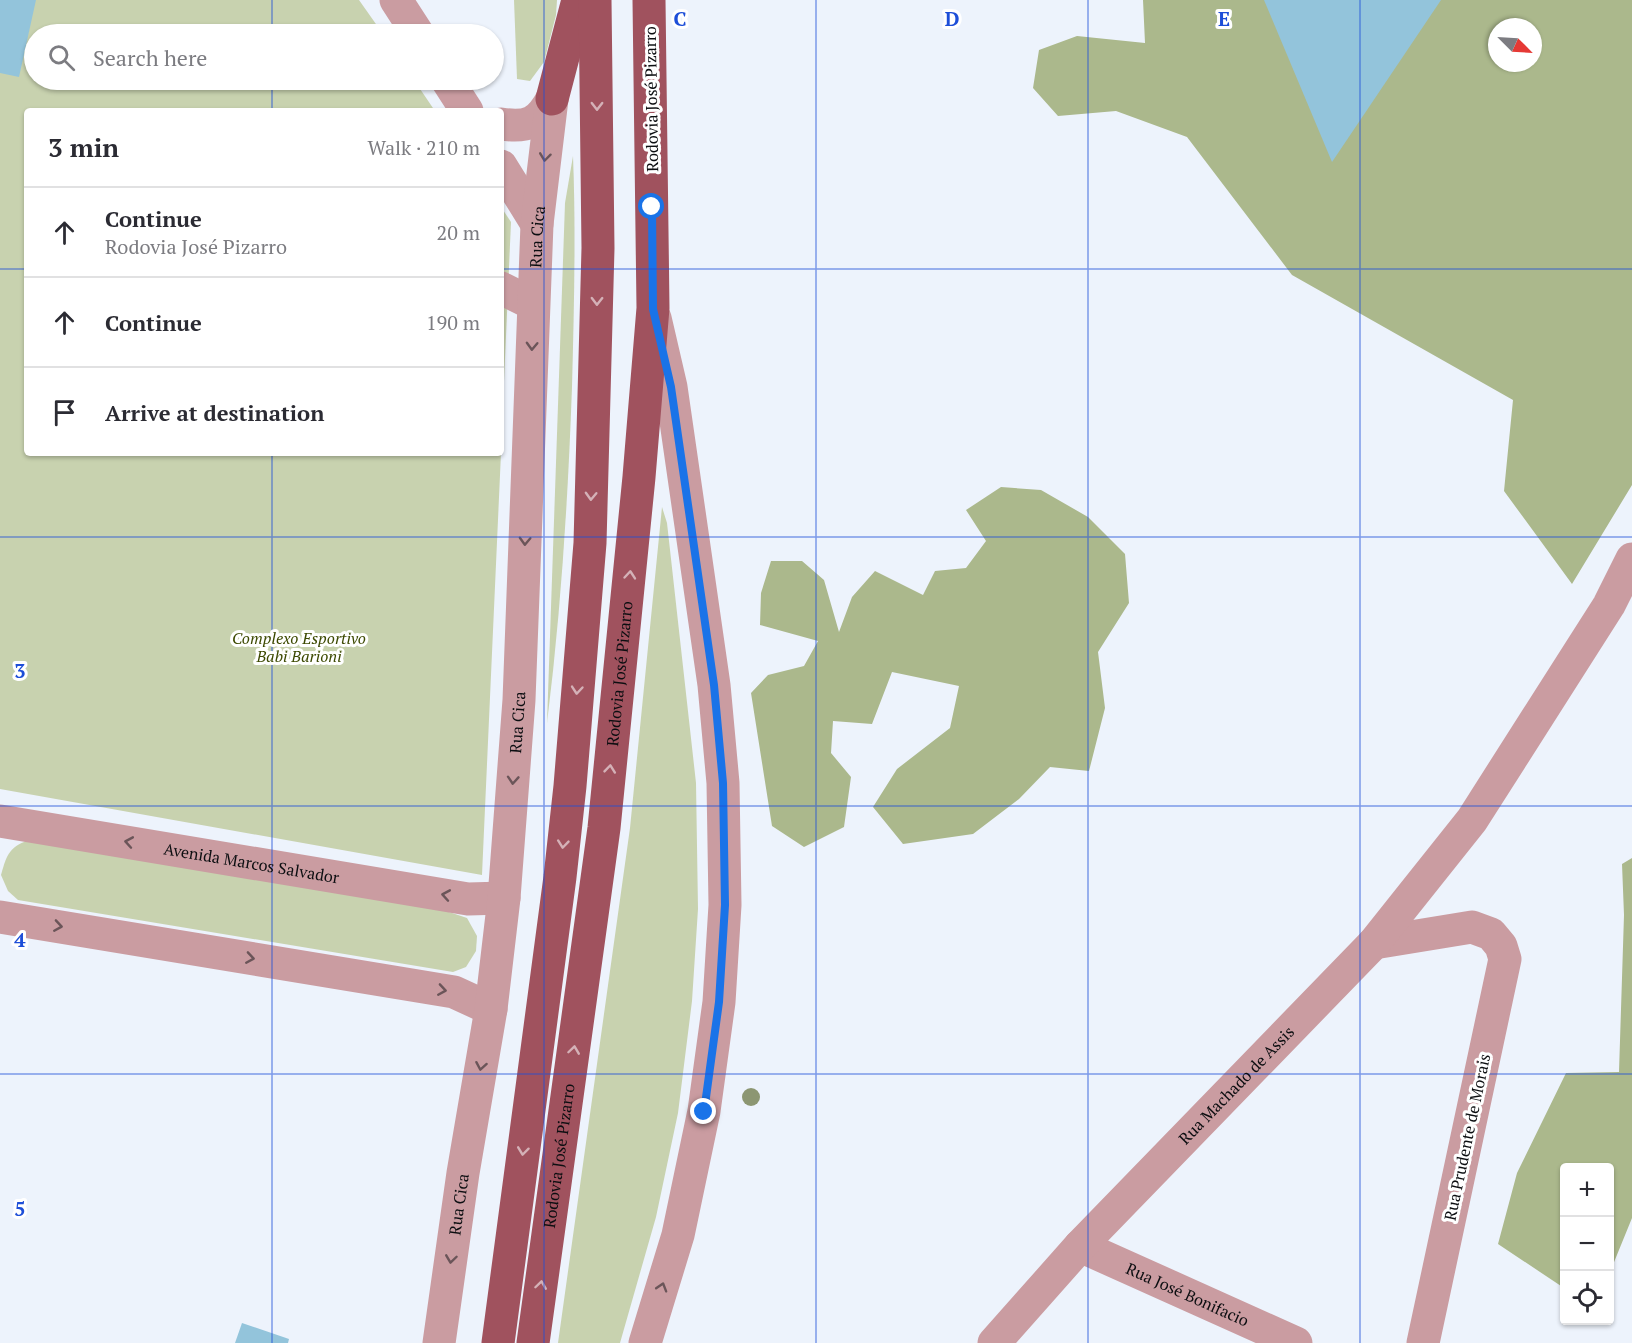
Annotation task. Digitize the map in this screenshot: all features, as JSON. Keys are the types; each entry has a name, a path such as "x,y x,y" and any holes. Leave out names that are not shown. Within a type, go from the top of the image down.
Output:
{"main road":[{"path":"552,99 578,0"},
{"path":"498,1343 560,877 570,786 590,543 598,248 595,0"},
{"name":"Rodovia José Pizarro","path":"533,1343 604,828 627,614 653,309 650,0"}],"street":[{"path":"396,0 412,24"},
{"path":"453,90 465,108"},
{"path":"504,124 522,126 543,115 552,99"},
{"name":"Rua Cica","path":"439,1343 463,1173 491,1009 504,898 519,700 537,224 552,99"},
{"path":"504,171 537,224"},
{"path":"504,290 533,304"},
{"path":"645,1343 678,1235 704,1112 719,1002 725,905 723,783 714,685 671,387 653,309"},
{"name":"Rua Machado de Assis","path":"994,1343 1080,1246 1374,943 1472,820 1609,604 1632,559"},
{"name":"Avenida Marcos Salvador","path":"0,821 468,899 504,898"},
{"path":"0,917 454,992 491,1009"},
{"name":"Rua Prudente de Morais","path":"1374,943 1472,927 1491,934 1501,946 1505,959 1423,1343"},
{"name":"Rua José Bonifacio","path":"1080,1246 1276,1340"}],"green space":[{"name":"Complexo Esportivo Babi Barioni","path":"0,0 359,0 376,24 24,24 24,90 421,90 433,108 24,108 24,456 501,456 482,875 0,789"},
{"path":"514,0 557,0 556,15 544,62 530,81 517,79"},
{"path":"1143,0 1632,0 1632,485 1572,584 1504,491 1513,400 1292,275 1187,137 1116,111 1058,116 1033,88 1039,50 1077,36 1145,43"},
{"path":"573,156 574,272 570,429 560,597 547,723 565,203"},
{"path":"504,212 511,222 504,382"},
{"path":"1001,487 1041,490 1088,517 1125,554 1129,603 1098,652 1105,708 1089,771 1050,767 1019,799 973,834 903,844 873,807 897,769 950,728 959,686 892,672 872,724 833,721 831,753 851,777 844,827 804,847 772,826 751,693 768,675 804,666 818,641 760,625 761,593 771,561 802,561 824,580 839,632 852,597 875,571 923,595 935,571 966,568 986,541 966,510"},
{"path":"662,507 667,523 696,783 698,909 692,1001 678,1113 656,1217 620,1343 558,1343 630,828"},
{"path":"32,839 440,909 467,918 477,936 476,951 466,967 453,972 18,900 8,891 1,875 10,851 19,844"},
{"path":"1632,858 1632,1218 1614,1262 1614,1163 1560,1163 1560,1285 1498,1244 1517,1173 1566,1073 1619,1072 1624,915 1622,864"}],"water":[{"path":"0,0 36,0 31,24 24,24 24,54 19,77 0,73"},
{"path":"1264,0 1441,0 1332,162"},
{"path":"242,1323 289,1339 288,1343 235,1343"}],"route":[{"path":"652,207 653,309 671,387 714,685 723,783 725,905 719,1002 704,1112"}]}
